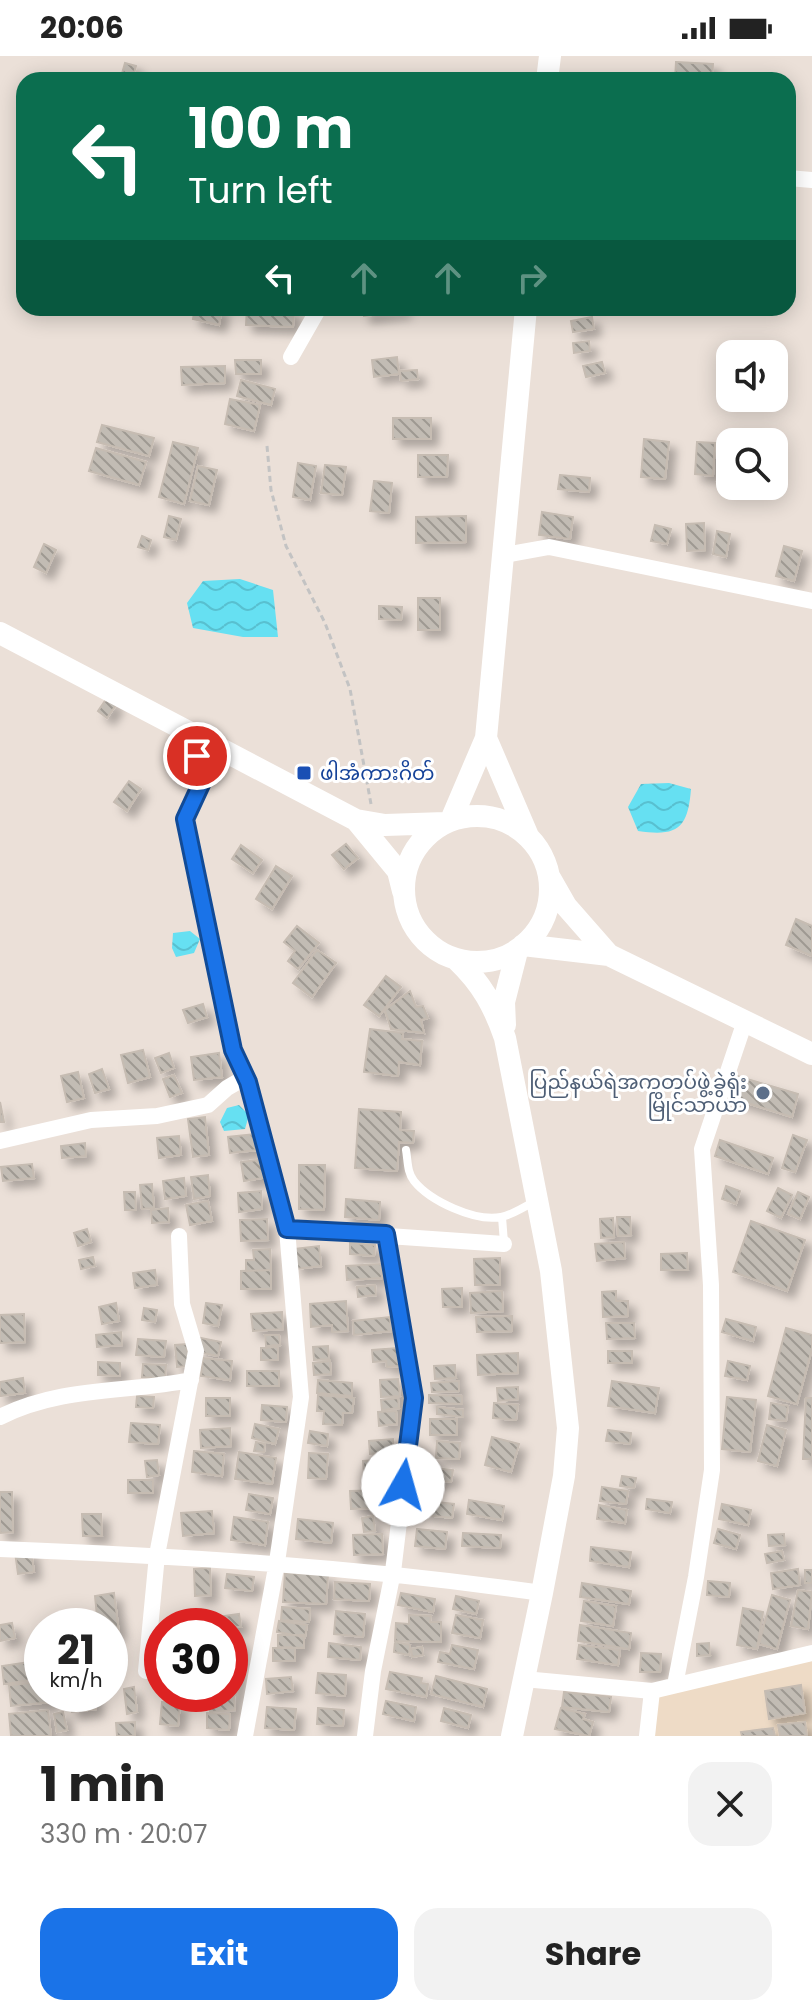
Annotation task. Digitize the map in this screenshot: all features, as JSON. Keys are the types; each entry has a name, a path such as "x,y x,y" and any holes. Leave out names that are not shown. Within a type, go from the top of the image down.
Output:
{"main road":[{"path":"404,895 405,873 413,853 427,835 448,821 486,738 525,316"},
{"path":"0,633 365,822 448,821 478,815 505,821 528,836 539,849 550,878 566,906 609,955 744,1024 812,1054"},
{"path":"486,738 528,836"},
{"path":"365,822 398,871 409,917 420,936 437,951 457,960 478,963 520,948 609,955"},
{"path":"505,1038 504,1002 520,948 544,921 550,878"},
{"path":"457,960 479,981 494,1006 505,1038 562,1350 568,1428 564,1476 512,1736"}],"street":[{"path":"291,357 314,316"},
{"path":"505,555 549,547 812,601"},
{"path":"190,733 203,780 185,819 233,1050 246,1077 287,1229 301,1397 277,1562 245,1736"},
{"path":"675,1685 712,1470 711,1285 702,1149 744,1024"},
{"path":"0,1141 91,1120 157,1116 208,1105 246,1077"},
{"path":"287,1229 504,1244"},
{"path":"365,1736 373,1671 393,1572 414,1398 386,1234"},
{"path":"152,1608 157,1555 196,1351 182,1304 179,1236"},
{"path":"0,1417 28,1403 75,1392 191,1380"},
{"path":"0,1549 277,1562 393,1572 542,1593"},
{"path":"524,1679 652,1691 812,1653"},
{"path":"647,1736 652,1691"}],"lane":[{"path":"406,1150 408,1169 415,1181 427,1191 470,1213 502,1217 537,1201"},
{"path":"502,1217 504,1244"}],"path":[{"path":"267,446 271,490 286,546 325,623 350,689 365,822"}],"shaded area":[{"path":"812,1652 812,1736 655,1736 658,1695"}],"water":[{"path":"240,579 273,590 278,637 243,637 193,628 187,603 203,581"},
{"path":"669,783 691,789 683,821 672,831 638,831 628,807 641,784"},
{"path":"190,931 200,939 194,953 176,957 172,948 173,933"},
{"path":"239,1105 249,1115 245,1129 224,1131 220,1122 227,1108"}],"building":[{"path":"676,62 713,64 712,72 675,72"},
{"path":"125,63 136,66 134,72 122,72"},
{"path":"194,316 221,316 219,325 193,319"},
{"path":"247,316 294,316 293,327 246,325"},
{"path":"592,317 594,329 573,332 571,321"},
{"path":"589,341 590,351 574,353 573,343"},
{"path":"397,357 399,374 374,377 372,360"},
{"path":"235,360 261,360 261,374 236,374"},
{"path":"602,362 605,373 586,377 583,366"},
{"path":"225,366 225,383 182,385 181,367"},
{"path":"417,370 418,379 401,381 400,371"},
{"path":"241,380 275,389 271,405 237,396"},
{"path":"230,399 260,405 254,431 225,424"},
{"path":"393,418 431,418 431,439 393,439"},
{"path":"102,425 154,438 149,456 97,442"},
{"path":"644,439 669,442 665,479 641,477"},
{"path":"173,442 198,448 184,504 159,497"},
{"path":"697,442 715,443 713,476 695,474"},
{"path":"96,448 146,462 139,485 89,471"},
{"path":"418,455 448,455 447,477 418,477"},
{"path":"298,463 316,466 310,500 293,497"},
{"path":"325,465 346,467 342,495 321,493"},
{"path":"198,466 217,470 209,505 190,501"},
{"path":"560,475 590,478 589,492 558,489"},
{"path":"374,481 392,483 389,513 370,511"},
{"path":"542,512 573,517 570,539 539,535"},
{"path":"169,516 181,519 176,540 164,537"},
{"path":"466,516 466,542 416,543 416,517"},
{"path":"704,523 705,550 687,551 686,524"},
{"path":"655,525 671,529 667,544 651,541"},
{"path":"717,531 730,534 726,557 713,554"},
{"path":"142,536 151,540 148,550 138,547"},
{"path":"44,544 56,550 46,573 34,567"},
{"path":"784,546 802,551 794,581 776,576"},
{"path":"418,598 440,598 440,630 418,630"},
{"path":"379,606 402,607 401,620 379,619"},
{"path":"107,698 116,705 107,718 98,711"},
{"path":"129,781 141,789 127,811 114,802"},
{"path":"346,844 358,858 344,869 332,855"},
{"path":"241,845 262,860 253,873 232,859"},
{"path":"276,866 292,876 272,909 256,899"},
{"path":"796,919 812,926 812,956 786,945"},
{"path":"297,926 319,943 298,969 288,961 295,951 284,942"},
{"path":"317,950 336,963 312,997 293,983"},
{"path":"386,976 401,987 379,1016 364,1005"},
{"path":"410,991 416,1007 423,1006 428,1018 421,1020 424,1033 391,1029 385,1010"},
{"path":"203,1004 207,1017 188,1023 183,1010"},
{"path":"370,1029 403,1033 402,1039 422,1041 420,1065 399,1062 398,1076 364,1072"},
{"path":"143,1050 150,1077 128,1083 121,1055"},
{"path":"169,1053 174,1068 161,1073 155,1058"},
{"path":"219,1053 222,1077 194,1080 191,1057"},
{"path":"102,1069 109,1089 95,1093 89,1074"},
{"path":"78,1072 84,1098 67,1102 61,1076"},
{"path":"174,1075 182,1093 170,1097 163,1079"},
{"path":"737,1076 798,1094 792,1117 731,1098"},
{"path":"359,1109 401,1112 400,1130 414,1131 413,1143 399,1142 397,1171 355,1168"},
{"path":"205,1117 209,1155 193,1157 188,1119"},
{"path":"255,1134 257,1150 230,1153 228,1137"},
{"path":"793,1135 807,1140 795,1172 782,1168"},
{"path":"179,1136 181,1155 159,1158 157,1138"},
{"path":"720,1140 773,1158 768,1174 715,1156"},
{"path":"85,1143 86,1156 62,1158 61,1146"},
{"path":"265,1159 268,1177 244,1181 241,1162"},
{"path":"32,1164 34,1178 3,1181 1,1167"},
{"path":"299,1165 325,1165 324,1210 299,1209"},
{"path":"208,1175 210,1196 194,1199 191,1177"},
{"path":"184,1178 186,1196 165,1199 163,1181"},
{"path":"152,1184 154,1208 142,1209 140,1185"},
{"path":"726,1186 740,1191 736,1204 722,1199"},
{"path":"778,1188 792,1195 781,1218 767,1211"},
{"path":"261,1191 262,1209 239,1212 238,1193"},
{"path":"124,1192 135,1192 136,1210 125,1210"},
{"path":"798,1192 809,1197 800,1219 788,1214"},
{"path":"346,1199 380,1202 379,1220 345,1217"},
{"path":"208,1201 212,1221 190,1225 186,1205"},
{"path":"168,1208 169,1222 152,1223 151,1210"},
{"path":"617,1217 630,1217 631,1235 618,1236"},
{"path":"613,1218 614,1237 601,1238 600,1219"},
{"path":"267,1219 268,1240 241,1241 240,1220"},
{"path":"751,1221 805,1240 787,1291 733,1272"},
{"path":"87,1229 91,1242 78,1246 74,1233"},
{"path":"624,1242 625,1258 597,1261 595,1244"},
{"path":"350,1243 375,1245 374,1256 350,1254"},
{"path":"319,1246 321,1266 296,1269 293,1249"},
{"path":"270,1249 271,1270 246,1271 246,1260 254,1260 253,1250"},
{"path":"687,1253 688,1270 661,1270 661,1254"},
{"path":"93,1257 95,1266 81,1269 79,1260"},
{"path":"500,1258 500,1285 475,1285 474,1259"},
{"path":"381,1264 382,1278 347,1280 346,1266"},
{"path":"155,1270 157,1285 135,1288 133,1273"},
{"path":"271,1270 271,1289 241,1289 241,1271"},
{"path":"375,1285 376,1295 358,1297 357,1287"},
{"path":"462,1288 462,1307 443,1307 442,1289"},
{"path":"502,1291 503,1311 471,1313 470,1293"},
{"path":"616,1291 616,1301 628,1301 628,1316 603,1317 602,1292"},
{"path":"346,1301 348,1331 332,1332 332,1325 311,1327 310,1304"},
{"path":"116,1303 119,1321 102,1324 99,1307"},
{"path":"206,1303 222,1305 218,1326 203,1323"},
{"path":"144,1308 157,1310 155,1322 142,1320"},
{"path":"282,1312 283,1329 253,1331 251,1314"},
{"path":"24,1314 25,1342 0,1343 0,1315"},
{"path":"512,1316 512,1331 477,1332 476,1317"},
{"path":"390,1317 391,1331 354,1335 353,1321"},
{"path":"726,1319 756,1327 753,1341 722,1332"},
{"path":"606,1323 634,1323 635,1338 607,1339"},
{"path":"786,1328 812,1335 812,1349 797,1404 768,1396"},
{"path":"121,1332 122,1345 97,1347 96,1335"},
{"path":"265,1335 279,1335 280,1345 266,1346"},
{"path":"201,1338 221,1342 218,1356 198,1352"},
{"path":"138,1339 166,1341 164,1357 136,1355"},
{"path":"187,1344 189,1366 177,1367 175,1345"},
{"path":"328,1346 329,1359 314,1360 313,1347"},
{"path":"278,1347 278,1360 261,1360 261,1348"},
{"path":"398,1348 399,1366 387,1367 386,1361 373,1362 372,1350"},
{"path":"608,1351 632,1351 632,1363 608,1363"},
{"path":"518,1353 518,1373 478,1375 477,1355"},
{"path":"203,1358 232,1361 230,1380 201,1376"},
{"path":"330,1361 331,1374 314,1375 313,1363"},
{"path":"728,1361 750,1366 747,1380 725,1376"},
{"path":"98,1362 120,1363 120,1376 98,1375"},
{"path":"143,1364 166,1365 165,1379 142,1377"},
{"path":"455,1365 456,1378 435,1379 434,1366"},
{"path":"247,1371 279,1371 279,1386 247,1386"},
{"path":"23,1378 25,1393 0,1396 0,1382"},
{"path":"398,1379 400,1396 381,1397 380,1380"},
{"path":"318,1380 352,1383 352,1396 317,1393"},
{"path":"459,1381 459,1391 432,1392 431,1383"},
{"path":"612,1381 659,1388 655,1413 608,1406"},
{"path":"518,1387 518,1399 498,1401 497,1388"},
{"path":"318,1395 354,1398 352,1413 343,1413 342,1425 323,1424 324,1411 317,1411"},
{"path":"429,1395 462,1396 462,1404 429,1403"},
{"path":"137,1396 154,1397 153,1408 136,1407"},
{"path":"727,1397 756,1400 750,1452 722,1449"},
{"path":"206,1398 230,1398 230,1416 206,1416"},
{"path":"398,1398 399,1408 382,1410 381,1400"},
{"path":"806,1398 812,1398 812,1459 803,1459"},
{"path":"494,1403 518,1405 516,1420 493,1418"},
{"path":"771,1403 788,1406 786,1421 769,1419"},
{"path":"262,1405 287,1407 286,1422 261,1420"},
{"path":"437,1407 463,1410 463,1417 437,1414"},
{"path":"396,1411 397,1424 379,1426 378,1412"},
{"path":"430,1419 457,1419 457,1435 430,1435"},
{"path":"131,1423 160,1425 158,1444 129,1442"},
{"path":"255,1424 279,1429 275,1444 252,1438"},
{"path":"767,1425 786,1430 777,1466 758,1461"},
{"path":"230,1428 231,1446 201,1448 200,1430"},
{"path":"608,1430 631,1433 630,1444 606,1441"},
{"path":"310,1431 328,1434 327,1446 308,1443"},
{"path":"492,1437 519,1444 511,1472 485,1465"},
{"path":"393,1439 394,1452 370,1454 369,1441"},
{"path":"437,1441 460,1443 459,1459 436,1458"},
{"path":"256,1442 265,1444 264,1452 254,1451"},
{"path":"194,1451 224,1454 222,1476 192,1472"},
{"path":"239,1452 276,1458 272,1484 235,1479"},
{"path":"309,1453 328,1454 326,1479 308,1478"},
{"path":"391,1459 392,1472 364,1474 363,1461"},
{"path":"157,1460 159,1475 147,1477 145,1461"},
{"path":"427,1467 453,1470 451,1482 426,1479"},
{"path":"385,1475 386,1486 370,1487 370,1476"},
{"path":"622,1476 636,1478 634,1488 620,1486"},
{"path":"128,1480 153,1480 153,1493 128,1493"},
{"path":"602,1487 628,1491 626,1504 600,1501"},
{"path":"385,1490 386,1508 351,1509 350,1491"},
{"path":"0,1492 12,1492 13,1532 0,1533"},
{"path":"249,1494 273,1498 270,1514 246,1510"},
{"path":"647,1499 672,1502 670,1513 646,1509"},
{"path":"469,1500 504,1506 502,1520 467,1514"},
{"path":"427,1501 454,1504 452,1518 425,1515"},
{"path":"722,1504 751,1510 748,1525 719,1519"},
{"path":"599,1505 627,1510 625,1523 597,1519"},
{"path":"212,1511 214,1533 183,1536 181,1513"},
{"path":"82,1514 101,1514 102,1536 83,1536"},
{"path":"373,1516 375,1531 364,1532 362,1518"},
{"path":"234,1517 268,1522 265,1545 231,1540"},
{"path":"298,1519 333,1523 331,1543 296,1539"},
{"path":"417,1529 447,1532 445,1549 415,1546"},
{"path":"718,1529 740,1535 736,1549 714,1543"},
{"path":"463,1533 501,1535 500,1548 462,1546"},
{"path":"382,1534 383,1554 354,1555 353,1535"},
{"path":"784,1534 785,1545 769,1546 768,1535"},
{"path":"591,1547 631,1552 629,1567 590,1561"},
{"path":"31,1550 34,1572 18,1574 15,1552"},
{"path":"782,1551 784,1560 767,1563 765,1554"},
{"path":"210,1568 211,1595 195,1596 194,1569"},
{"path":"798,1569 800,1585 773,1589 771,1573"},
{"path":"805,1570 812,1570 812,1583 805,1583"},
{"path":"285,1573 328,1575 326,1604 283,1602"},
{"path":"227,1574 254,1577 252,1591 225,1588"},
{"path":"708,1581 730,1583 729,1597 707,1595"},
{"path":"335,1582 370,1584 369,1601 334,1599"},
{"path":"582,1583 631,1591 629,1604 580,1597"},
{"path":"798,1590 812,1592 808,1629 791,1626"},
{"path":"114,1593 116,1608 96,1608 95,1596"},
{"path":"401,1593 435,1599 433,1612 398,1605"},
{"path":"772,1595 790,1600 777,1649 759,1644"},
{"path":"456,1596 479,1601 476,1614 453,1609"},
{"path":"584,1601 616,1606 613,1626 581,1621"},
{"path":"282,1607 310,1609 309,1622 281,1620"},
{"path":"743,1608 763,1612 757,1649 737,1645"},
{"path":"336,1611 365,1614 363,1637 334,1634"},
{"path":"409,1615 431,1616 430,1622 441,1622 441,1642 395,1641 396,1623 409,1624"},
{"path":"456,1615 483,1620 480,1638 452,1633"},
{"path":"279,1621 307,1625 305,1637 277,1632"},
{"path":"12,1623 15,1638 0,1641 0,1625"},
{"path":"580,1625 631,1633 629,1649 578,1641"},
{"path":"278,1635 304,1635 304,1648 278,1647"},
{"path":"395,1642 410,1645 409,1655 394,1652"},
{"path":"329,1643 361,1647 360,1660 328,1657"},
{"path":"709,1643 710,1655 697,1656 697,1644"},
{"path":"452,1645 478,1650 474,1669 438,1662 440,1652 450,1654"},
{"path":"579,1645 620,1650 618,1665 577,1659"},
{"path":"422,1647 423,1655 412,1657 411,1649"},
{"path":"273,1648 295,1648 295,1661 273,1661"},
{"path":"641,1653 661,1654 660,1672 640,1672"},
{"path":"24,1663 24,1681 4,1684 2,1666"},
{"path":"390,1672 422,1678 421,1683 428,1684 426,1697 386,1689"},
{"path":"318,1673 346,1675 345,1696 316,1693"},
{"path":"436,1676 487,1689 483,1707 431,1694"},
{"path":"291,1677 293,1691 267,1694 266,1679"},
{"path":"24,1684 24,1705 11,1706 9,1685"},
{"path":"801,1685 805,1713 769,1719 765,1691"},
{"path":"134,1687 137,1712 127,1714 128,1712 128,1688"},
{"path":"564,1692 611,1697 609,1712 562,1707"},
{"path":"386,1701 416,1707 414,1721 383,1714"},
{"path":"267,1707 296,1709 294,1730 265,1728"},
{"path":"318,1708 344,1710 343,1726 317,1724"},
{"path":"444,1708 471,1715 468,1728 441,1721"},
{"path":"561,1708 585,1714 583,1719 593,1722 589,1736 555,1729"},
{"path":"48,1712 51,1736 11,1736 9,1714"},
{"path":"63,1712 67,1730 57,1732 54,1714"},
{"path":"161,1712 179,1712 178,1726 160,1724"},
{"path":"207,1713 230,1714 229,1730 207,1728"},
{"path":"135,1722 135,1736 117,1736 116,1723"},
{"path":"805,1722 807,1736 780,1736 778,1725"},
{"path":"773,1728 775,1736 742,1736 741,1732"}],"place":[{"name":"ဖါအံကားဂိတ်","path":"304,773"},
{"name":"ပြည်နယ်ရဲအကူတပ်ဖွဲ့ခွဲရုံး မြိုင်သာယာ","path":"763,1093"}],"route":[{"path":"197,756 203,780 185,819 233,1050 248,1082 287,1229 386,1234 414,1398 403,1485"}]}
